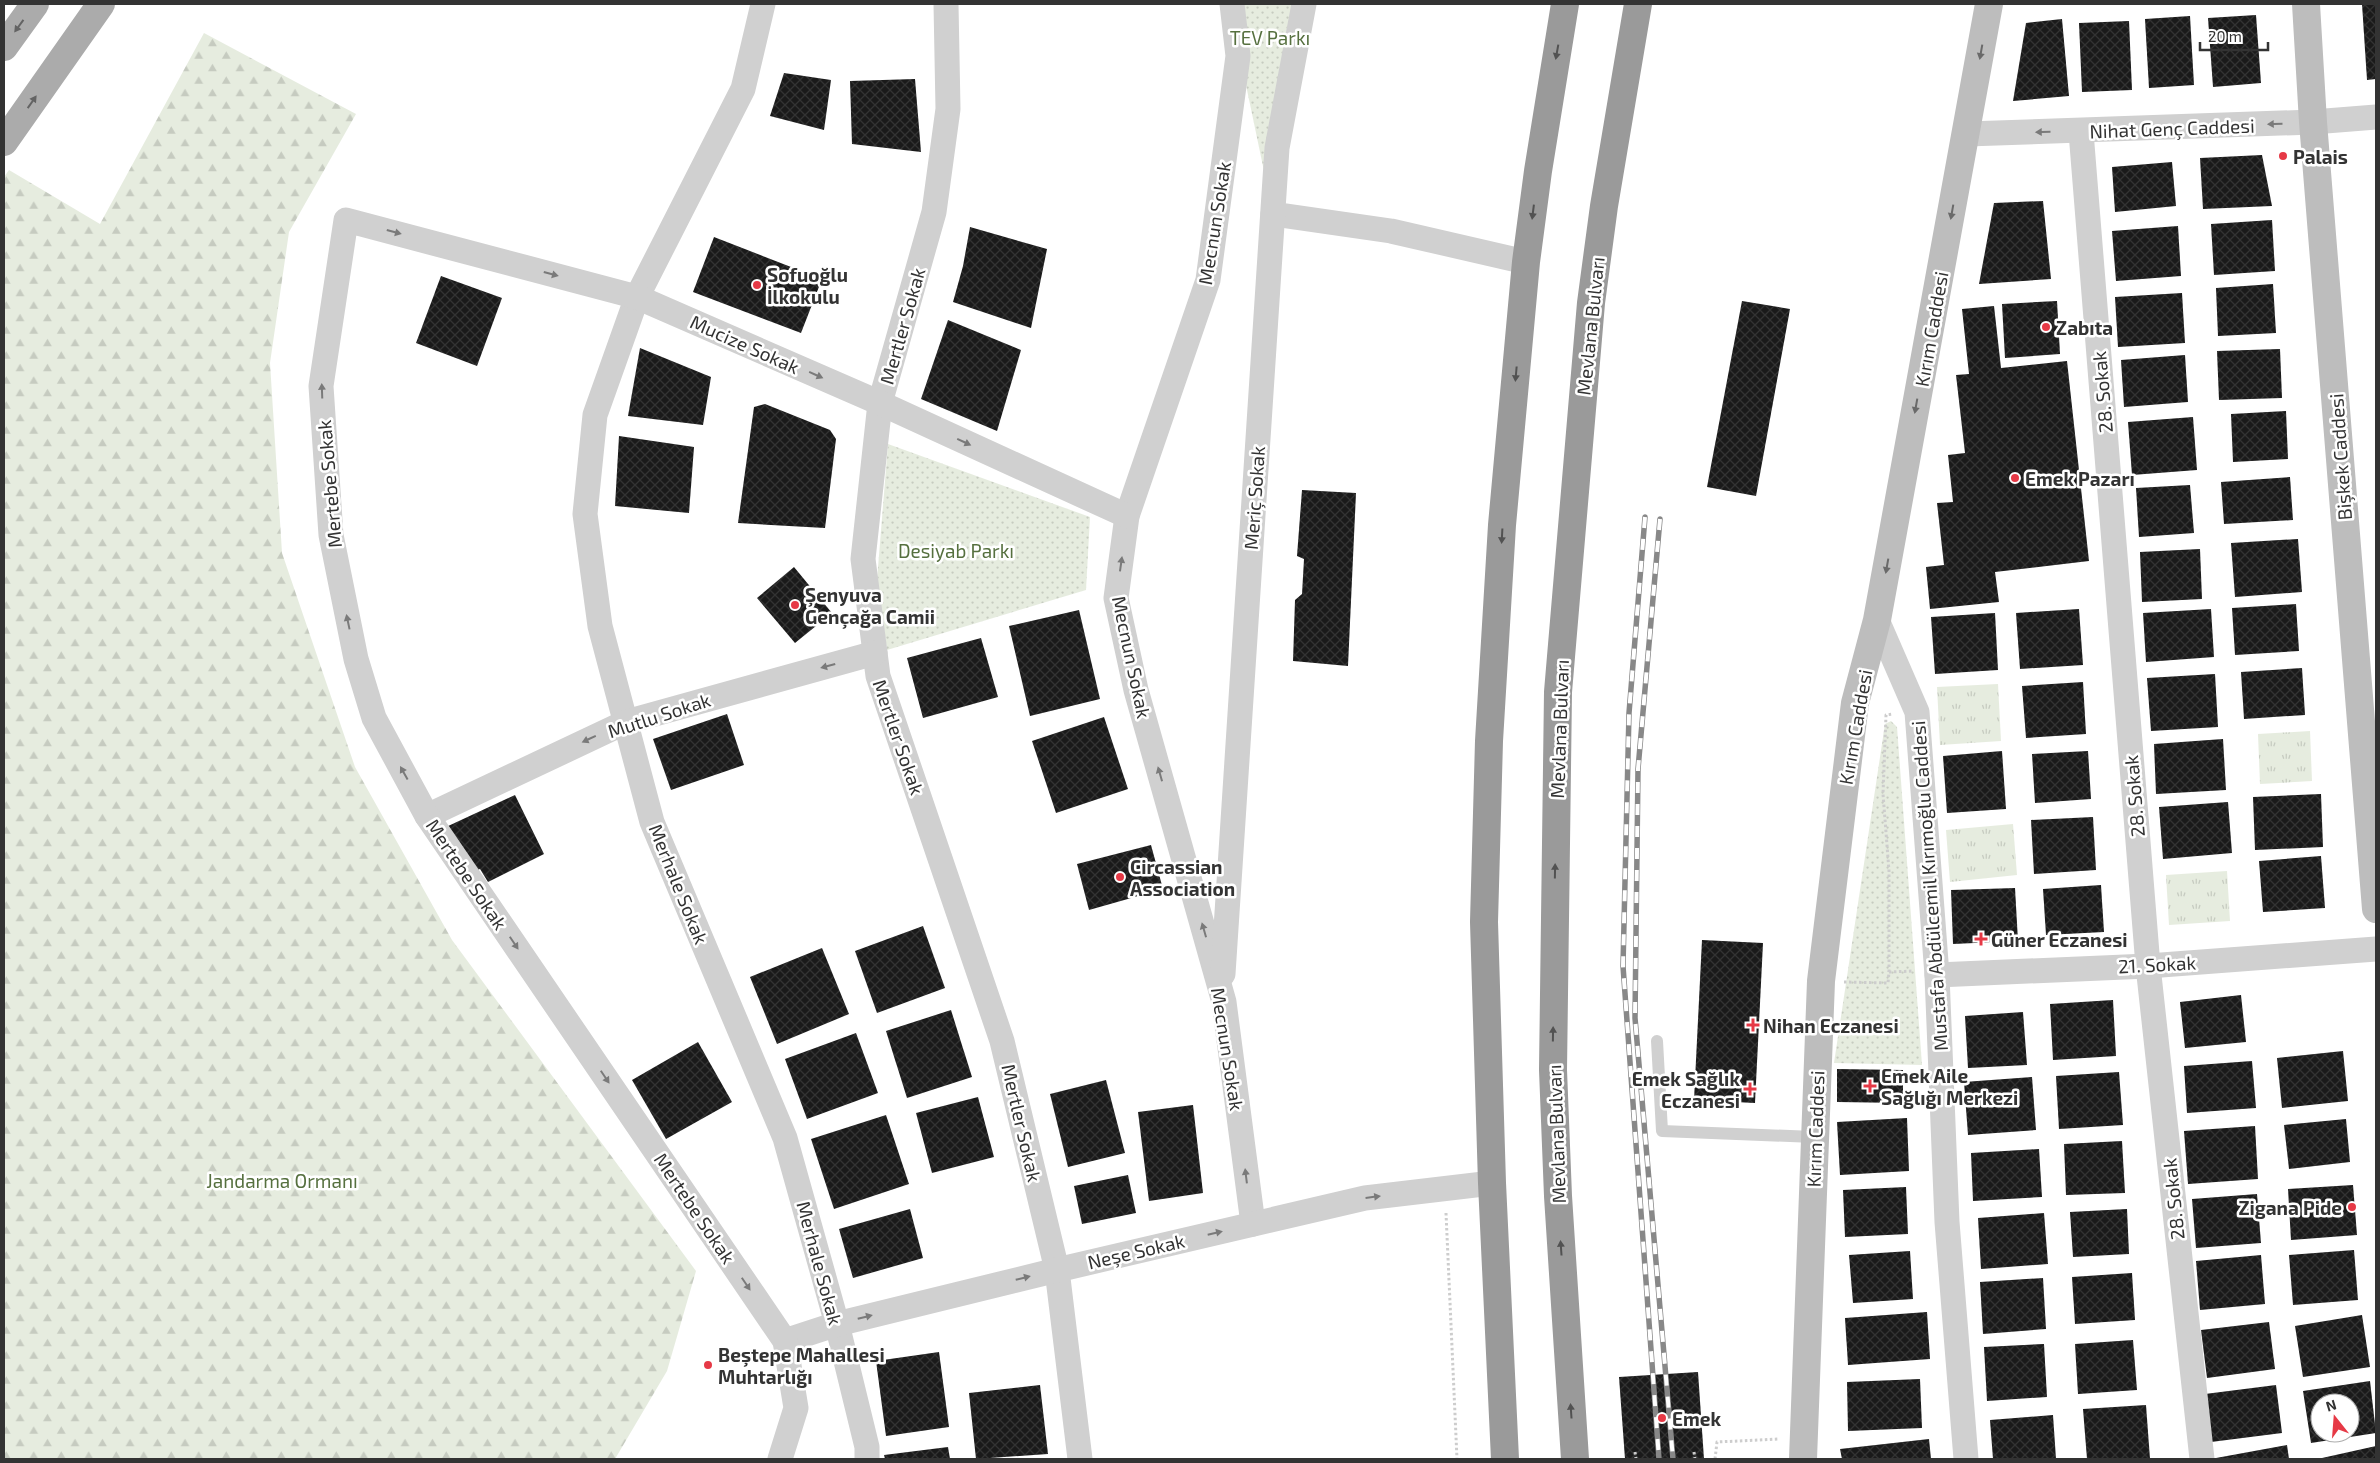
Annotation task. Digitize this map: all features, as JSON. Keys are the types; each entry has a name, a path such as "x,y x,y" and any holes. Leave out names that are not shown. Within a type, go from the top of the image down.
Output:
{"highway":[{"path":"1505,1459 1492,1183 1484,922 1489,741 1502,526 1526,262 1565,4"},
{"name":"Mevlana Bulvarı","path":"1575,1459 1558,1196 1553,1070 1558,692 1592,303 1604,206 1638,4"}],"main road":[{"path":"4,48 35,4"},
{"path":"4,142 101,4"}],"street":[{"name":"Merhale Sokak","path":"763,4 743,89 637,297 596,415 586,514 600,626 652,822 785,1138 837,1324 867,1447 867,1459"},
{"name":"Mertler Sokak","path":"946,4 948,109 934,212 880,403 862,559 878,676 1002,1041 1056,1270 1080,1459"},
{"name":"Mecnun Sokak","path":"1232,4 1238,56 1208,280 1127,516 1116,598 1136,690 1222,994 1253,1224"},
{"name":"Meriç Sokak","path":"1222,994 1277,148 1304,4"},
{"name":"Kırım Caddesi","path":"1804,1448 1821,981 1855,703 1877,620 1967,134 1989,4"},
{"name":"Bişkek Caddesi","path":"2306,4 2313,122 2376,909"},
{"name":"Nihat Genç Caddesi","path":"1967,134 2081,132 2313,122 2376,117"},
{"name":"28. Sokak","path":"2081,132 2148,966 2202,1459"},
{"path":"1272,214 1391,231 1526,262"},
{"name":"Mucize Sokak","path":"346,220 637,297 880,403 1127,516"},
{"name":"Mertebe Sokak","path":"346,220 321,386 331,535 356,659 374,718 427,816 785,1341 796,1408 780,1459"},
{"name":"Mustafa Abdülcemil Kırımoğlu Caddesi","path":"1877,620 1917,712 1937,973 1947,1222 1966,1459"},
{"name":"Mutlu Sokak","path":"427,816 626,722 874,653"},
{"name":"21. Sokak","path":"1937,973 2148,966 2376,949"},
{"name":"Neşe Sokak","path":"785,1341 837,1324 1056,1270 1365,1198 1492,1183"}],"lane":[{"path":"1657,1041 1662,1131 1814,1137"}],"path":[{"path":"1821,981 1888,983 1889,871 1883,794 1886,715 1917,712"},
{"path":"1889,972 1937,973"},
{"path":"1444,1188 1449,1241 1457,1459"},
{"path":"1715,1459 1717,1442 1804,1448"},
{"path":"1635,1452 1636,1459"},
{"path":"1694,1452 1695,1459"}],"green space":[{"name":"TEV Parkı","path":"1229,4 1310,4 1273,214"},
{"name":"Jandarma Ormanı","path":"204,33 356,114 289,232 270,363 282,553 355,767 452,940 696,1271 667,1371 615,1459 4,1459 4,177 9,170 100,224"},
{"name":"Desiyab Parkı","path":"888,444 1090,517 1086,590 887,650 877,580"},
{"path":"1998,684 2001,741 1940,745 1937,687"},
{"path":"1891,721 1897,727 1922,1065 1834,1063 1885,724"},
{"path":"2310,731 2312,781 2260,784 2258,734"},
{"path":"2013,824 2017,875 1950,882 1946,830"},
{"path":"2227,871 2230,921 2169,925 2166,875"}],"building":[{"path":"2362,4 2376,4 2376,79 2367,80"},
{"path":"2256,15 2261,83 2213,87 2208,18"},
{"path":"2190,16 2194,85 2149,88 2145,19"},
{"path":"2062,19 2069,96 2013,101 2026,23"},
{"path":"2129,21 2132,90 2082,92 2079,23"},
{"path":"784,73 831,80 824,130 770,116"},
{"path":"915,79 921,152 852,144 850,81"},
{"path":"2262,155 2272,206 2203,209 2200,158"},
{"path":"2172,162 2176,206 2115,212 2112,167"},
{"path":"2043,201 2051,279 1979,284 1994,203"},
{"path":"2272,220 2275,271 2214,275 2211,224"},
{"path":"2178,226 2181,276 2116,281 2112,231"},
{"path":"970,227 1047,249 1031,328 953,302 963,266"},
{"name":"Sofuoğlu İlkokulu","path":"714,237 822,279 801,333 693,292"},
{"path":"441,276 502,298 477,366 416,343"},
{"path":"2273,284 2276,333 2218,336 2216,288"},
{"path":"2182,293 2185,343 2118,347 2115,297"},
{"path":"1742,301 1790,309 1756,496 1707,487"},
{"path":"2057,301 2060,354 2005,358 2002,304"},
{"name":"Emek Pazarı","path":"1994,306 2001,368 2067,361 2089,561 1995,572 1999,602 1930,609 1926,567 1944,565 1937,503 1953,502 1948,455 1965,453 1956,375 1969,374 1962,309"},
{"path":"948,320 1021,350 997,431 921,399"},
{"path":"640,348 711,377 703,425 628,416"},
{"path":"2280,349 2282,398 2219,400 2217,351"},
{"path":"2185,355 2188,402 2124,407 2121,360"},
{"path":"765,404 830,430 836,439 825,528 738,523 754,407"},
{"path":"2286,411 2288,459 2233,462 2231,414"},
{"path":"2193,417 2197,470 2132,475 2128,422"},
{"path":"619,436 694,447 689,513 615,506"},
{"path":"2290,477 2293,520 2224,524 2221,482"},
{"path":"2190,485 2194,533 2139,537 2136,488"},
{"path":"1302,490 1356,493 1348,666 1293,661 1295,600 1302,594 1304,559 1297,556"},
{"path":"2298,539 2302,592 2235,597 2231,543"},
{"path":"2200,549 2202,599 2142,602 2140,552"},
{"name":"Şenyuva Gençağa Camii","path":"794,567 832,613 795,643 757,598"},
{"path":"2296,604 2299,651 2235,655 2232,608"},
{"path":"2079,609 2083,665 2020,669 2016,613"},
{"path":"2211,609 2214,657 2146,662 2143,613"},
{"path":"1079,610 1100,699 1030,716 1009,626"},
{"path":"1995,613 1998,670 1935,674 1931,617"},
{"path":"981,638 998,697 923,718 907,658"},
{"path":"2302,668 2305,715 2244,719 2241,672"},
{"path":"2215,674 2218,727 2151,731 2147,678"},
{"path":"2083,682 2086,734 2026,738 2022,686"},
{"path":"727,714 744,765 671,790 653,739"},
{"path":"1104,717 1128,789 1056,813 1032,741"},
{"path":"2223,739 2226,790 2156,794 2154,744"},
{"path":"2002,751 2006,809 1947,813 1943,756"},
{"path":"2088,751 2091,799 2035,803 2032,754"},
{"path":"2321,794 2323,847 2255,850 2253,797"},
{"path":"515,795 544,854 488,882 480,869 475,871 446,827"},
{"path":"2228,802 2232,853 2163,859 2159,807"},
{"path":"2093,817 2096,870 2034,874 2031,820"},
{"name":"Circassian Association","path":"1151,845 1163,889 1089,910 1077,864"},
{"path":"2321,856 2325,908 2263,912 2259,861"},
{"path":"2101,885 2104,932 2046,935 2043,889"},
{"path":"2015,888 2018,941 1953,944 1951,890"},
{"path":"923,926 945,988 877,1013 855,951"},
{"path":"1702,940 1763,943 1755,1103 1694,1100"},
{"path":"822,948 849,1014 777,1044 750,977"},
{"path":"2241,995 2246,1042 2185,1048 2180,1002"},
{"path":"2113,1000 2116,1056 2053,1060 2050,1004"},
{"path":"951,1010 972,1077 907,1098 886,1031"},
{"path":"2023,1012 2027,1065 1968,1068 1965,1016"},
{"path":"856,1033 878,1093 807,1119 785,1059"},
{"path":"698,1042 732,1102 666,1139 632,1080"},
{"path":"2343,1051 2348,1101 2282,1108 2277,1058"},
{"path":"2252,1061 2256,1108 2187,1113 2184,1066"},
{"name":"Emek Aile Sağlığı Merkezi","path":"1837,1069 1903,1070 1903,1103 1837,1102"},
{"path":"2119,1072 2123,1125 2059,1129 2056,1076"},
{"path":"2032,1077 2036,1130 1968,1135 1964,1082"},
{"path":"1106,1080 1125,1153 1068,1167 1050,1094"},
{"path":"978,1097 994,1157 932,1173 916,1113"},
{"path":"1193,1105 1203,1193 1149,1201 1138,1112"},
{"path":"886,1115 909,1184 834,1209 811,1139"},
{"path":"1907,1118 1909,1171 1840,1175 1837,1122"},
{"path":"2346,1119 2350,1162 2289,1169 2284,1125"},
{"path":"2255,1126 2258,1179 2188,1184 2184,1131"},
{"path":"2122,1141 2125,1193 2066,1195 2064,1144"},
{"path":"2039,1149 2042,1197 1973,1201 1971,1153"},
{"path":"1128,1175 1136,1213 1082,1224 1074,1186"},
{"path":"2353,1185 2357,1235 2291,1240 2288,1189"},
{"path":"1906,1187 1908,1234 1845,1237 1843,1190"},
{"path":"2257,1194 2261,1243 2196,1248 2192,1199"},
{"path":"910,1209 923,1258 853,1278 839,1229"},
{"path":"2127,1209 2129,1254 2073,1257 2070,1212"},
{"path":"2044,1213 2048,1264 1981,1269 1978,1218"},
{"path":"2354,1250 2358,1300 2293,1305 2289,1255"},
{"path":"1910,1251 1913,1299 1853,1303 1849,1255"},
{"path":"2261,1255 2265,1304 2200,1310 2196,1261"},
{"path":"2132,1273 2135,1320 2075,1324 2072,1277"},
{"path":"2043,1278 2046,1329 1983,1334 1980,1282"},
{"path":"1927,1312 1930,1359 1848,1365 1845,1318"},
{"path":"2362,1315 2370,1367 2303,1377 2295,1326"},
{"path":"2269,1322 2275,1369 2207,1378 2201,1330"},
{"path":"2133,1340 2137,1390 2078,1394 2075,1344"},
{"path":"2044,1344 2047,1397 1987,1401 1984,1347"},
{"path":"939,1352 949,1427 886,1436 876,1361"},
{"name":"Emek","path":"1698,1372 1704,1459 1625,1459 1619,1377"},
{"path":"1920,1379 1922,1428 1848,1431 1847,1382"},
{"path":"2370,1381 2376,1433 2360,1435 2360,1393 2310,1393 2310,1436 2303,1391"},
{"path":"1040,1385 1048,1454 976,1459 969,1393"},
{"path":"2276,1385 2282,1433 2211,1442 2205,1394"},
{"path":"2146,1405 2150,1459 2087,1459 2083,1409"},
{"path":"2053,1415 2056,1459 1993,1459 1990,1420"},
{"path":"1929,1439 1931,1459 1842,1459 1840,1449"},
{"path":"2287,1445 2289,1459 2216,1458"},
{"path":"2376,1446 2376,1459 2322,1459 2322,1458"},
{"path":"948,1447 950,1459 885,1459 884,1455"}],"railway":[{"path":"1645,517 1629,713 1623,966 1659,1459"},
{"path":"1660,519 1638,769 1635,1018 1673,1459"}],"place":[{"name":"Palais","path":"2283,156"},
{"name":"Sofuoğlu İlkokulu","path":"757,285"},
{"name":"Zabıta","path":"2046,327"},
{"name":"Emek Pazarı","path":"2015,478"},
{"name":"Şenyuva Gençağa Camii","path":"795,605"},
{"name":"Circassian Association","path":"1120,877"},
{"name":"Güner Eczanesi","path":"1981,939"},
{"name":"Nihan Eczanesi","path":"1753,1025"},
{"name":"Emek Aile Sağlığı Merkezi","path":"1870,1086"},
{"name":"Emek Sağlık Eczanesi","path":"1750,1089"},
{"name":"Zigana Pide","path":"2352,1207"},
{"name":"Beştepe Mahallesi Muhtarlığı","path":"708,1365"},
{"name":"Emek","path":"1662,1418"}]}
